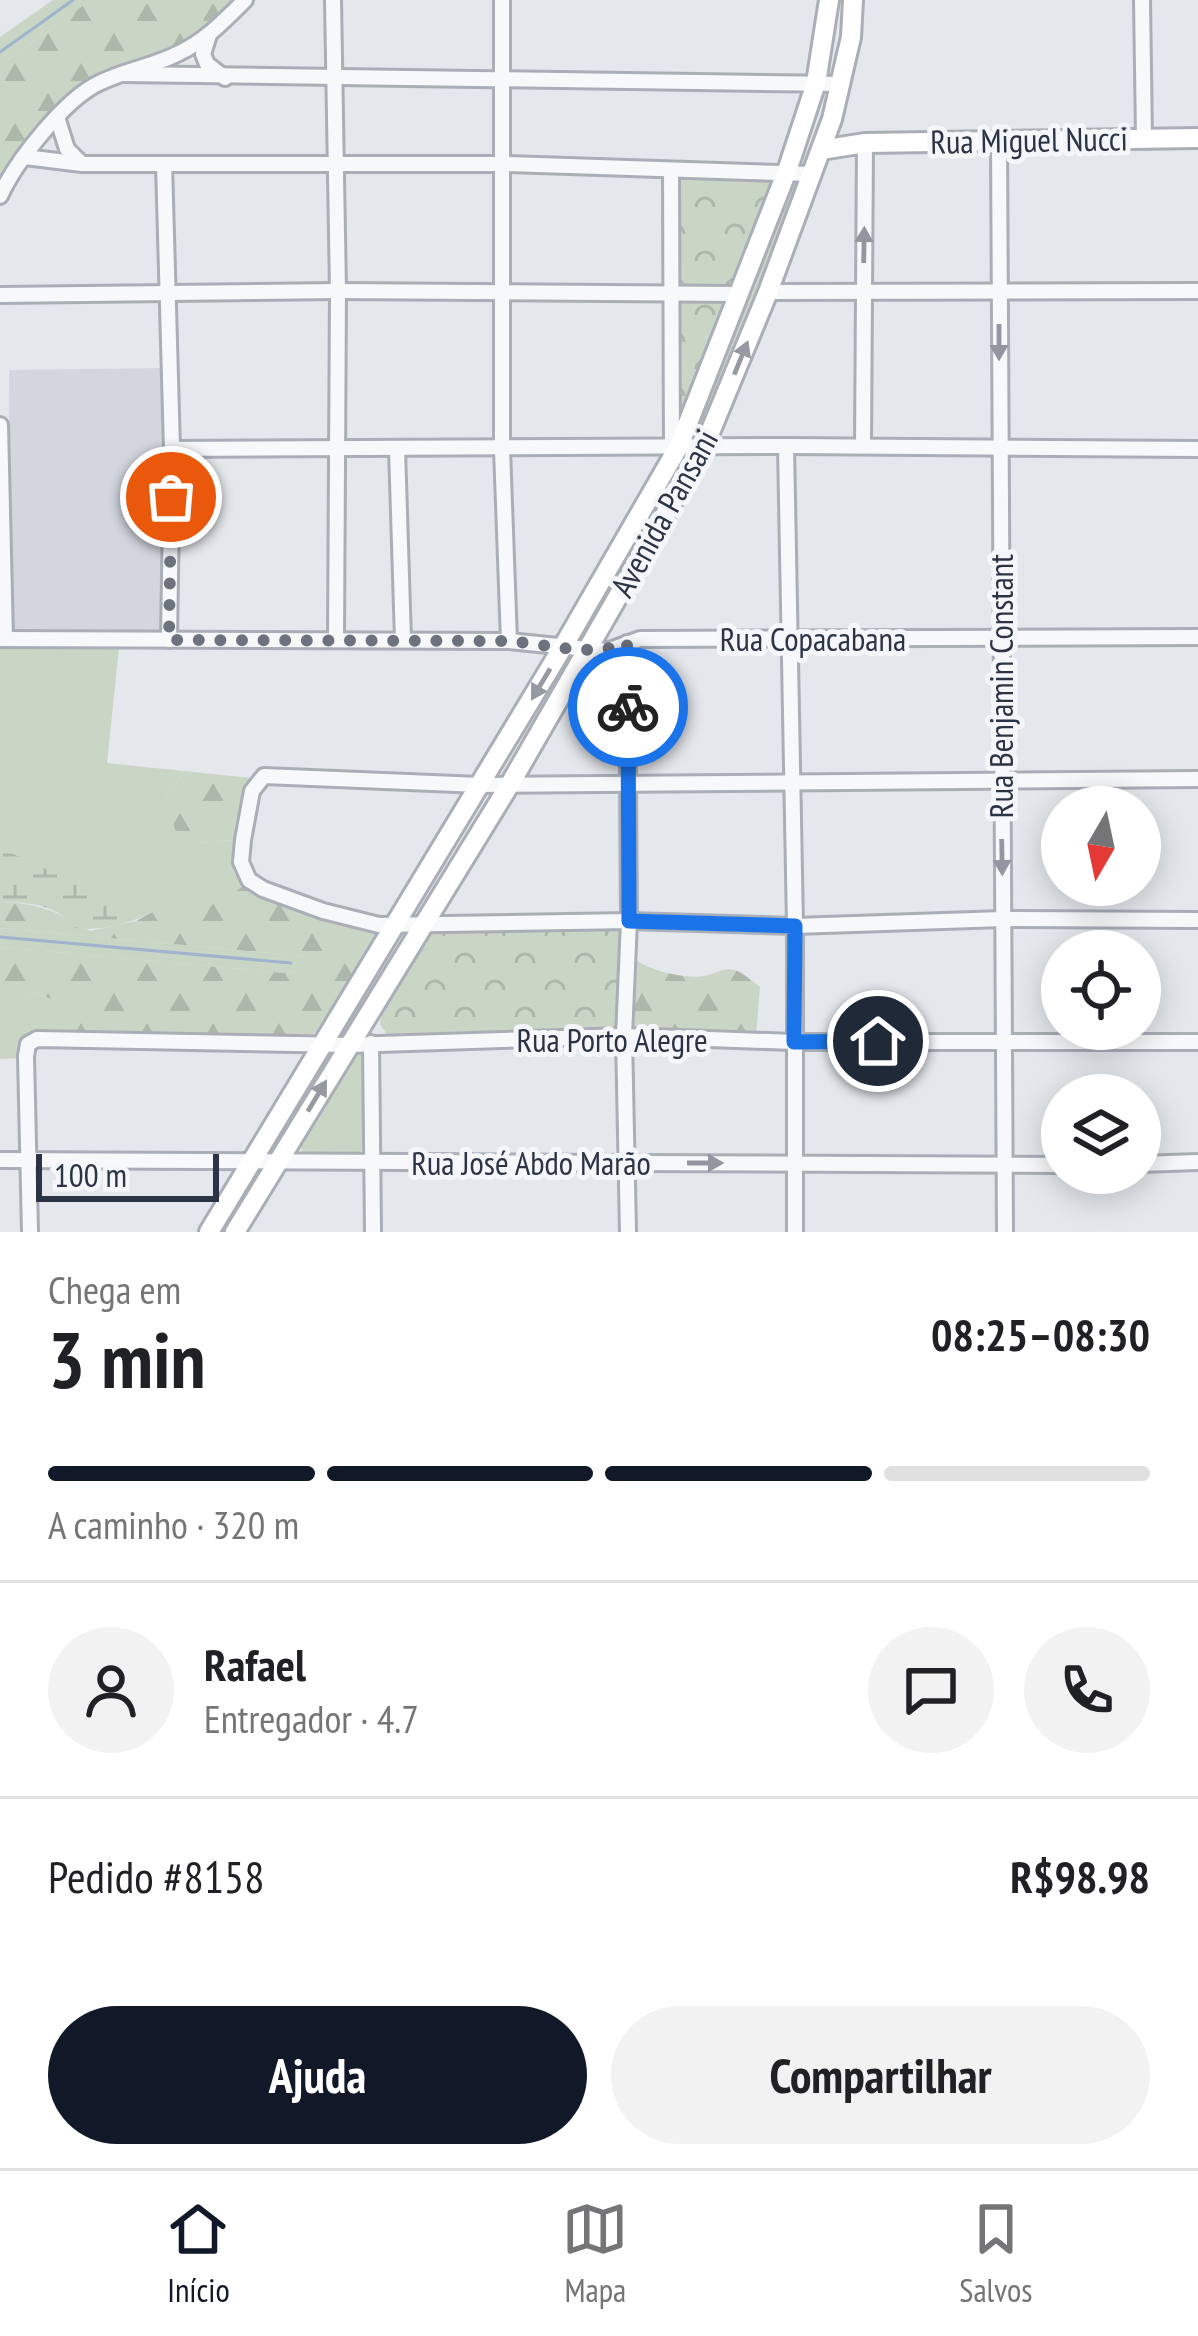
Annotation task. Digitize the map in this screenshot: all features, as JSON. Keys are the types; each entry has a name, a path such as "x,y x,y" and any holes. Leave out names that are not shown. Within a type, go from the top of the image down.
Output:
{"main road":[{"name":"Avenida Pansani","path":"209,1232 564,645 674,450 787,171 816,83 829,0"},
{"name":"Avenida Pansani","path":"235,1232 510,784 704,447 832,119 842,84 853,0"},
{"path":"832,119 862,144"},
{"name":"Rua Miguel Nucci","path":"821,150 862,144 1198,137"}],"street":[{"path":"0,196 57,117 96,84 182,52 209,35 245,0"},
{"path":"333,0 337,639"},
{"path":"502,0 502,449 509,641"},
{"path":"1142,0 1144,138"},
{"path":"209,35 203,54 207,64 225,78"},
{"path":"122,74 842,84"},
{"path":"57,117 67,149 82,164"},
{"name":"Rua Benjamin Constant","path":"999,140 1005,1232"},
{"path":"862,144 863,446"},
{"path":"25,158 82,164 505,164 811,175"},
{"path":"164,164 172,449 169,640"},
{"path":"671,170 674,450"},
{"path":"768,292 1198,291"},
{"path":"0,295 738,294"},
{"path":"0,424 2,639"},
{"path":"786,446 795,1232"},
{"path":"397,448 403,640"},
{"path":"172,449 1198,449"},
{"name":"Rua Copacabana","path":"2,639 509,641 607,651 640,639 1198,638"},
{"path":"627,643 629,921 624,1036 628,1232"},
{"path":"1198,779 480,785 271,776 259,778 252,791 243,840 244,872 263,889 379,926 1198,920"},
{"name":"Rua Porto Alegre","path":"29,1160 26,1056 28,1044 37,1039 349,1045 624,1036 794,1042 1198,1042"},
{"path":"371,1043 373,1232"},
{"name":"Rua José Abdo Marão","path":"0,1160 1041,1165"},
{"path":"29,1160 30,1232"},
{"path":"1161,1163 1198,1162"}],"shaded area":[{"path":"164,368 165,622 156,633 17,635 10,626 9,370"}],"green space":[{"path":"53,0 91,0 0,66 0,37"},
{"path":"91,0 238,0 205,32 48,118 0,180 0,66"},
{"path":"682,175 773,175 776,182 736,284 729,288 684,287 679,280 677,183"},
{"path":"792,179 802,187 699,439 693,433"},
{"path":"726,300 728,304 681,419 679,301"},
{"path":"0,647 119,648 107,763 184,771 165,800 199,843 237,840 233,871 246,884 196,911 160,913 89,889 0,848"},
{"path":"184,771 251,778 237,840 199,843 176,832 165,800"},
{"path":"0,848 103,895 156,910 116,925 85,929 75,928 60,914 41,906 0,903"},
{"path":"246,884 375,930 377,936 355,974 312,1035 58,1034 58,1001 34,993 16,1004 0,1004 0,947 284,973 310,971 303,956 0,928 0,903 47,910 90,931 136,921 156,910 203,909"},
{"path":"0,928 303,956 311,971 284,973 0,947"},
{"path":"436,929 612,929 622,933 621,1027 615,1033 388,1036 380,1024 393,985 418,945"},
{"path":"635,960 677,975 704,976 730,969 744,975 760,987 756,1035 638,1031 632,1025"},
{"path":"34,993 58,1001 58,1034 28,1035 20,1048 21,1058 0,1059 0,1004 16,1004"},
{"path":"360,1053 364,1057 362,1150 356,1157 305,1157 299,1145 349,1061"}],"waterway":[{"path":"0,52 73,0"},
{"path":"0,937 291,963"}],"way so far":[{"path":"171,497 169,640 509,641 587,651 607,651 627,643 628,707"}],"route":[{"path":"628,707 629,921 795,926 794,1042 878,1041"}]}
